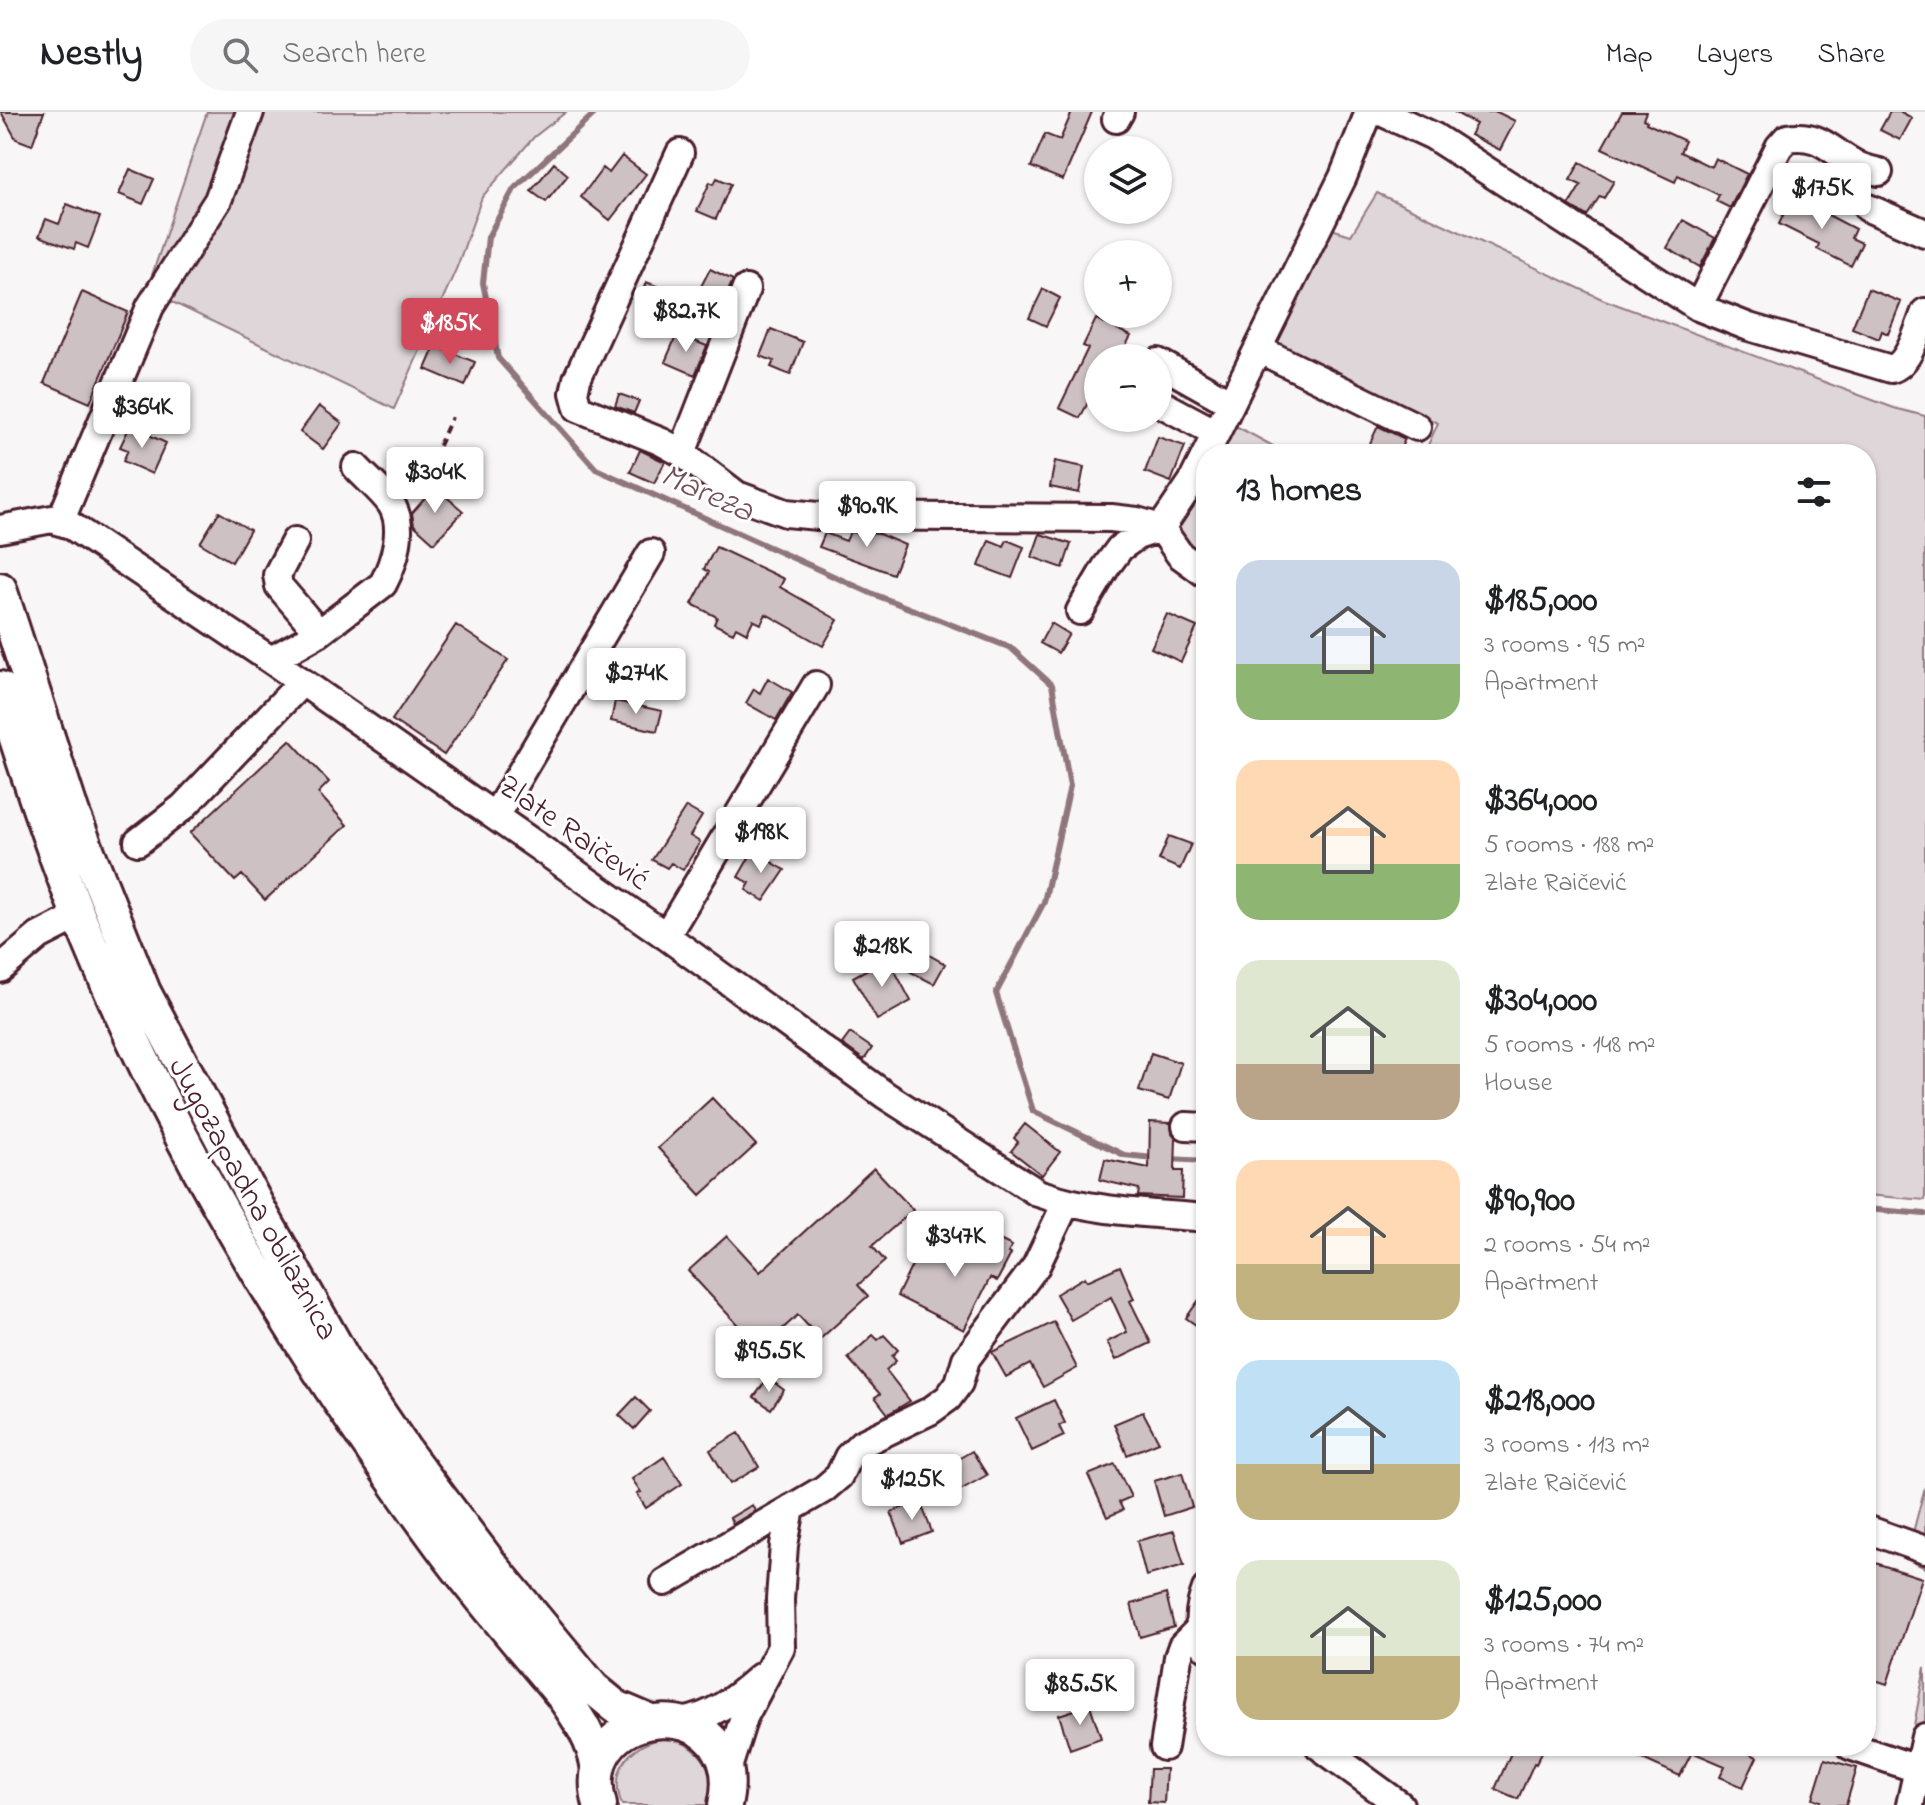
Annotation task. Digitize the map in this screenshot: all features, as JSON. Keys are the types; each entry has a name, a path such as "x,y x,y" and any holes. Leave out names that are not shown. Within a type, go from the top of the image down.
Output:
{"main road":[{"name":"Jugozapadna obilaznica","path":"0,589 73,814 144,992 253,1199 348,1367 408,1455 483,1554 593,1688 616,1707 649,1721"},
{"name":"Jugozapadna obilaznica","path":"0,688 78,916 128,1029 208,1184 311,1359 441,1547 562,1695 588,1734 598,1794"},
{"path":"598,1794 605,1753 616,1739 631,1727 665,1719 697,1729 711,1741 721,1755 728,1793"}],"street":[{"path":"0,529 52,519 60,522 150,307 218,200 250,112"},
{"path":"1211,444 1343,177 1369,112"},
{"path":"1381,112 1433,136 1698,307 1749,327 1891,369 1898,367 1905,357 1925,312"},
{"path":"1698,307 1779,147 1787,138 1804,135 1826,144 1859,166 1879,172"},
{"path":"680,153 577,379 574,393 578,408 639,431 682,453 737,495 786,513 1111,518 1137,521 1161,528 1180,555 1196,567"},
{"path":"1868,208 1925,233"},
{"path":"682,453 746,289"},
{"path":"1258,349 1417,427"},
{"path":"1172,370 1231,403"},
{"path":"1172,409 1216,433"},
{"path":"271,660 319,633 383,584 394,559 398,521 392,505 356,467"},
{"path":"1080,611 1120,548 1137,536 1161,528 1196,474"},
{"name":"Zlate Raičević","path":"60,522 70,525 271,660 666,936 885,1095 1038,1193 1066,1203 1105,1210 1196,1217"},
{"path":"295,541 277,575 279,586 319,633"},
{"path":"495,816 651,553"},
{"path":"138,842 183,807 301,683"},
{"path":"666,936 816,685"},
{"path":"0,969 39,936 78,916"},
{"path":"665,1582 824,1489 839,1476 848,1457 861,1444 930,1411 948,1398 959,1383 966,1359 1036,1266 1066,1203"},
{"path":"728,1793 744,1717 781,1647 780,1599 784,1545 791,1508"},
{"path":"1876,1533 1925,1550"},
{"path":"1164,1747 1178,1657 1182,1646 1196,1640"},
{"path":"681,1722 697,1720 725,1705 772,1667"},
{"path":"1910,1805 1925,1737"},
{"path":"1876,1755 1917,1769"},
{"path":"1331,1756 1390,1803"}],"path":[{"path":"398,521 431,463 452,417"}],"shaded area":[{"path":"207,112 566,112 534,137 482,197 457,267 394,409 147,290"},
{"path":"1377,193 1602,299 1894,408 1925,416 1925,1200 1876,1196 1876,444 1429,444 1438,423 1269,345 1328,228 1351,235"},
{"path":"1232,424 1269,444 1221,444"},
{"path":"1196,491 1196,556 1175,530"},
{"path":"1925,1487 1925,1568 1906,1559"},
{"path":"1925,1667 1925,1805 1899,1805"},
{"path":"667,1738 689,1747 704,1761 711,1781 708,1805 622,1805 618,1780 626,1760 643,1745"}],"building":[{"path":"1,112 44,112 32,145 16,139"},
{"path":"1072,112 1092,112 1063,180 1031,167 1045,134 1060,140"},
{"path":"1454,112 1497,112 1515,121 1500,150 1470,135 1476,124"},
{"path":"1622,112 1646,112 1643,119 1646,123 1685,141 1680,152 1711,167 1715,158 1747,174 1730,208 1716,201 1719,195 1678,175 1675,182 1602,148"},
{"path":"1890,112 1901,112 1912,118 1900,140 1880,130"},
{"path":"622,156 646,174 610,220 581,197 603,168 609,173"},
{"path":"1580,162 1614,181 1604,198 1600,196 1587,216 1569,205 1581,185 1570,180"},
{"path":"554,163 568,175 546,202 531,191"},
{"path":"130,169 154,179 143,204 119,194"},
{"path":"717,178 731,184 716,219 697,211 710,182 714,184"},
{"path":"1792,196 1855,229 1851,238 1862,243 1851,266 1817,249 1819,244 1779,224"},
{"path":"67,204 100,217 88,248 76,243 74,249 39,236 46,219 59,224"},
{"path":"1683,220 1715,238 1700,267 1667,248"},
{"path":"710,269 733,280 720,310 695,298"},
{"path":"646,282 675,293 665,320 636,309"},
{"path":"1043,289 1060,298 1046,326 1029,318"},
{"path":"1868,289 1901,302 1888,334 1882,331 1879,339 1852,328"},
{"path":"82,292 128,312 90,403 44,383"},
{"path":"1092,328 1115,328 1131,336 1127,344 1083,346"},
{"path":"771,329 803,342 790,375 771,367 774,361 760,356"},
{"path":"677,334 707,346 695,375 665,362"},
{"path":"435,346 475,362 465,386 425,369"},
{"path":"1084,356 1084,410 1080,418 1059,408"},
{"path":"619,394 639,401 634,413 615,406"},
{"path":"319,406 342,423 323,449 300,432"},
{"path":"130,426 166,443 152,474 123,461 128,450 120,447"},
{"path":"1378,426 1405,439 1403,444 1370,444"},
{"path":"1158,437 1185,446 1171,482 1145,472"},
{"path":"640,450 665,462 654,483 630,472"},
{"path":"1055,461 1084,467 1079,493 1050,487"},
{"path":"435,487 463,511 434,543 414,525 412,513"},
{"path":"219,512 250,530 232,562 200,543"},
{"path":"850,532 879,534 905,545 893,574 819,547 825,533 846,541"},
{"path":"1040,534 1071,544 1063,568 1032,557"},
{"path":"989,540 1004,546 1007,540 1024,547 1012,578 979,566"},
{"path":"716,547 784,579 780,587 838,620 823,646 766,614 761,624 753,620 747,633 736,627 733,633 714,624 717,617 692,604 709,572 704,569"},
{"path":"1167,614 1196,627 1181,662 1151,648"},
{"path":"1051,623 1069,634 1058,653 1040,643"},
{"path":"456,625 508,660 444,755 392,720"},
{"path":"768,678 792,692 776,720 746,703 754,689 760,693"},
{"path":"615,701 662,711 657,731 611,721"},
{"path":"290,740 329,782 318,793 347,825 265,900 242,875 235,881 190,833"},
{"path":"686,807 702,816 690,836 700,842 683,870 671,863 667,868 652,860"},
{"path":"759,821 774,829 764,847 748,839"},
{"path":"1169,836 1191,844 1180,869 1159,860"},
{"path":"753,851 785,870 764,901 746,890 750,883 738,877"},
{"path":"920,950 945,964 934,984 909,971"},
{"path":"888,958 911,1001 877,1020 853,977"},
{"path":"850,1033 872,1048 864,1060 842,1044"},
{"path":"1151,1053 1181,1063 1169,1100 1139,1091"},
{"path":"712,1098 756,1145 701,1195 658,1148"},
{"path":"1150,1122 1171,1123 1176,1138 1175,1171 1183,1171 1182,1198 1138,1196 1139,1189 1100,1180 1105,1159 1149,1168"},
{"path":"1025,1124 1060,1152 1042,1175 1011,1151 1018,1142 1014,1138"},
{"path":"874,1168 913,1210 872,1246 885,1261 858,1285 868,1296 820,1339 798,1315 760,1349 688,1271 727,1236 760,1272"},
{"path":"977,1229 1012,1246 1008,1253 1011,1254 997,1281 990,1278 964,1330 897,1296 921,1247 958,1266"},
{"path":"1120,1266 1134,1299 1130,1301 1151,1343 1116,1360 1107,1342 1127,1332 1111,1297 1071,1320 1056,1294 1085,1277 1087,1281"},
{"path":"1196,1304 1196,1325 1186,1318"},
{"path":"1054,1322 1077,1368 1043,1387 1030,1364 1006,1377 992,1352"},
{"path":"873,1335 878,1340 884,1335 898,1350 892,1356 896,1361 886,1370 910,1401 888,1414 875,1397 880,1394 848,1358"},
{"path":"768,1378 784,1390 771,1409 754,1397"},
{"path":"636,1397 650,1411 634,1429 619,1415"},
{"path":"1054,1400 1065,1423 1059,1426 1064,1436 1032,1451 1016,1418"},
{"path":"1143,1412 1159,1442 1127,1455 1114,1424"},
{"path":"739,1433 759,1467 730,1484 710,1450"},
{"path":"972,1451 987,1475 955,1493 941,1469"},
{"path":"664,1457 682,1484 646,1508 637,1494 641,1492 632,1479"},
{"path":"1115,1464 1131,1497 1119,1502 1123,1510 1107,1517 1088,1475"},
{"path":"1182,1473 1192,1507 1164,1516 1154,1481"},
{"path":"920,1501 932,1532 903,1543 891,1512"},
{"path":"752,1505 755,1511 733,1524 730,1518"},
{"path":"1174,1531 1184,1565 1146,1576 1137,1541"},
{"path":"1876,1563 1922,1578 1887,1684 1876,1680"},
{"path":"1166,1594 1174,1627 1140,1637 1131,1604"},
{"path":"1090,1705 1101,1738 1070,1749 1059,1715"},
{"path":"1510,1756 1540,1756 1518,1799 1495,1789"},
{"path":"1636,1756 1690,1756 1680,1776"},
{"path":"1701,1756 1757,1757 1743,1787 1720,1777 1725,1766"},
{"path":"1825,1759 1857,1768 1846,1805 1819,1805 1821,1801 1813,1798"},
{"path":"1150,1769 1166,1769 1164,1803 1148,1802"}],"waterway":[{"name":"Mareza","path":"596,112 514,189 488,237 483,283 498,358 596,469 873,594 1011,648 1052,685 1070,786 1044,902 996,993 1033,1111 1124,1155 1154,1158"},
{"name":"Mareza","path":"1169,1159 1196,1160"},
{"name":"Mareza","path":"1876,1210 1925,1214"}]}
